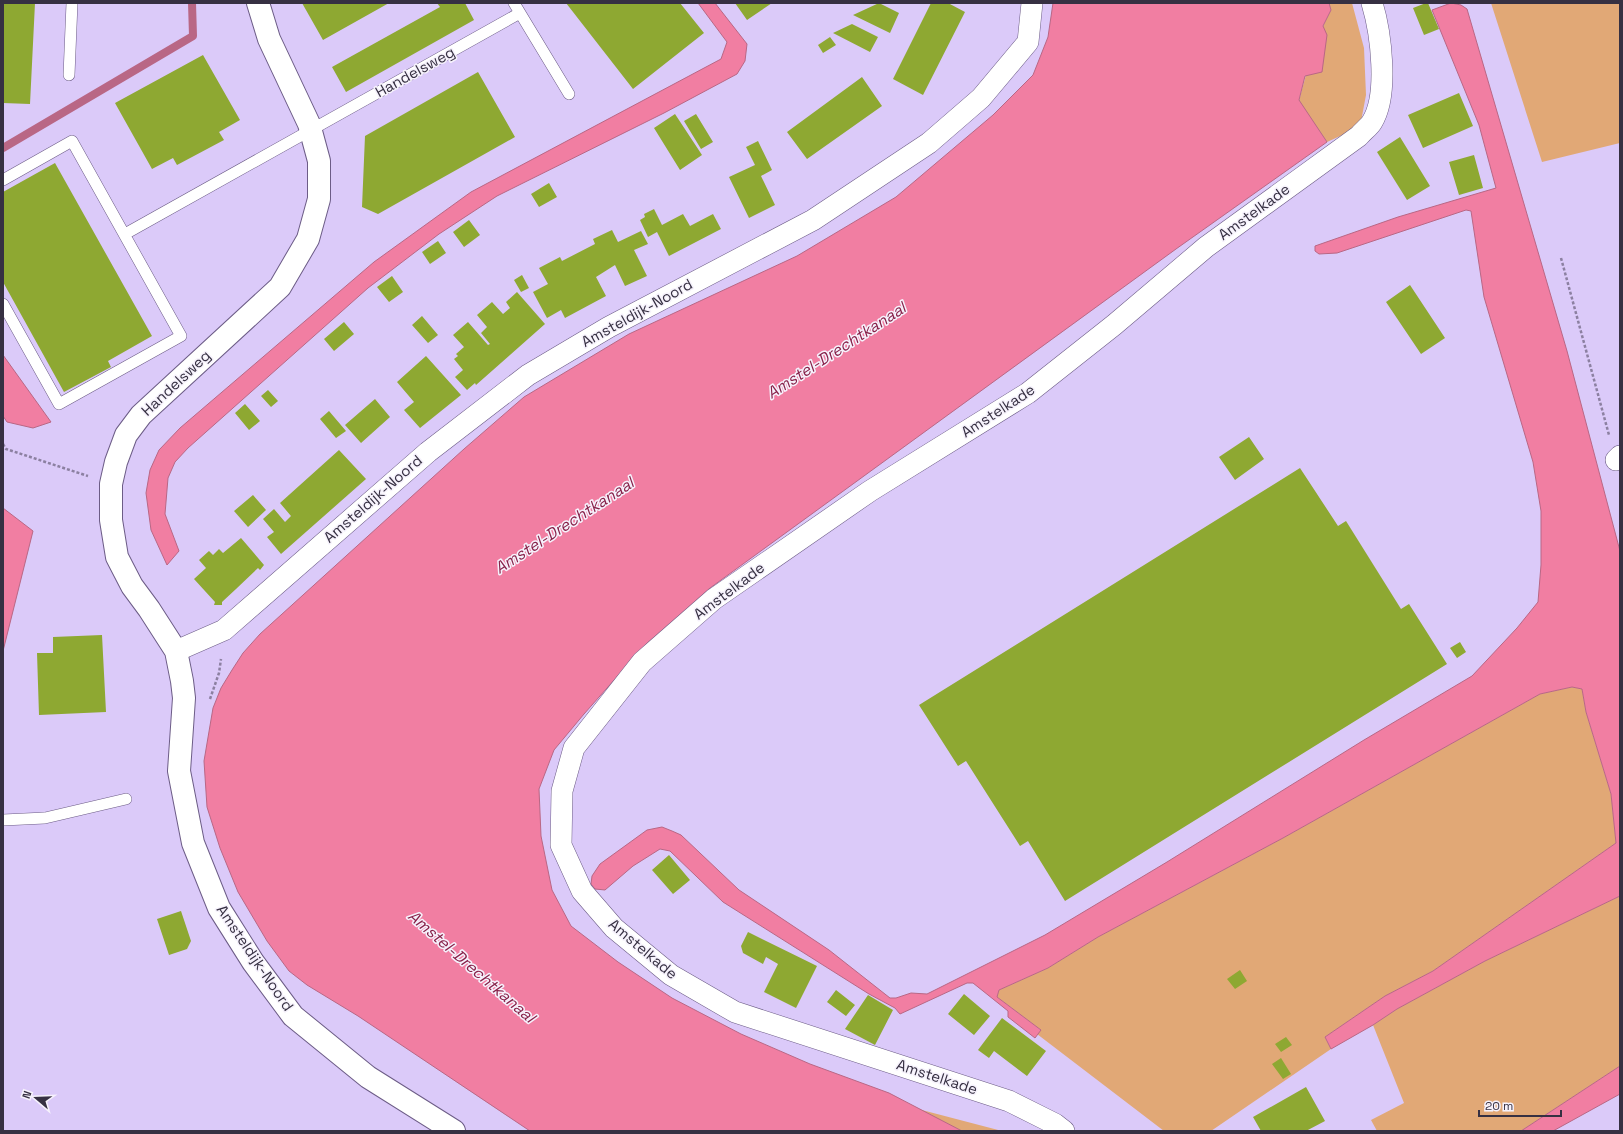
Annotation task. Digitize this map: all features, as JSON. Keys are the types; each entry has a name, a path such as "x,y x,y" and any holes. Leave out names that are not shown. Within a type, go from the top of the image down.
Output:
{"street":[{"name":"Handelsweg","path":"176,651 132,586 117,557 111,520 111,484 126,435 141,415 280,287 308,239 319,199 318,161 309,124 269,39 258,3"},
{"name":"Amsteldijk-Noord","path":"454,1131 368,1077 293,1016 253,962 219,908 193,843 179,771 184,698 176,651 224,630 428,452 528,375 609,327 812,220 929,143 981,98 1028,42 1032,3"},
{"name":"Amstelkade","path":"1064,1131 1055,1124 1009,1101 735,1012 671,974 614,928 582,891 561,845 562,791 574,748 622,686 642,662 714,599 870,492 1028,393 1114,325 1206,247 1359,136 1372,122 1379,103 1382,64 1378,23 1372,3"}],"lane":[{"path":"69,75 72,3"},
{"path":"514,3 569,94"},
{"name":"Handelsweg","path":"125,234 520,13"},
{"name":"Handelsweg","path":"3,180 72,141 181,336 59,404 3,304"},
{"path":"3,820 45,818 126,799"}],"path":[{"path":"1562,258 1618,458"},
{"path":"3,444 6,448 111,484"},
{"path":"209,703 219,673 224,630"}],"shaded area":[{"path":"1329,3 1352,3 1364,48 1366,95 1360,127 1327,142 1299,101 1316,43 1331,10"},
{"path":"1491,3 1620,3 1620,143 1542,162"},
{"path":"1572,687 1582,689 1586,712 1611,794 1616,843 1433,971 1385,996 1325,1037 1331,1049 1211,1131 1164,1131 1037,1034 1041,1030 997,997 999,990 1048,968 1098,937 1283,838 1540,694"},
{"path":"1620,896 1620,1066 1521,1131 1377,1131 1371,1120 1404,1103 1373,1025 1397,1009 1485,961"},
{"path":"918,1109 1002,1131 962,1131"}],"water":[{"path":"698,3 715,3 747,44 745,61 737,74 664,113 497,196 439,234 368,288 188,448 175,462 168,478 165,514 179,551 167,565 151,530 146,493 150,470 159,450 180,428 374,262 471,192 721,59 727,42"},
{"name":"Amstel-Drechtkanaal","path":"1053,3 1329,3 1331,10 1323,26 1327,35 1322,72 1305,76 1299,100 1327,142 1176,249 710,588 646,644 584,714 554,750 539,789 541,836 552,890 571,926 618,962 672,998 741,1034 810,1064 889,1093 962,1131 530,1131 358,1016 307,985 289,971 267,941 238,892 220,848 207,807 204,761 213,708 221,688 243,653 260,634 464,449 524,397 629,334 797,256 896,197 993,115 1033,75 1048,37"},
{"path":"1451,3 1461,5 1467,9 1567,351 1620,551 1620,896 1485,961 1397,1009 1373,1025 1331,1049 1325,1037 1385,996 1433,971 1616,843 1611,794 1586,712 1582,689 1572,687 1540,694 1283,838 1098,937 1048,968 999,990 997,997 1041,1030 1035,1038 1008,1017 1008,1011 973,983 967,983 900,1014 895,1008 869,994 723,902 670,851 660,849 633,866 605,890 595,889 591,884 592,876 600,864 647,830 662,827 681,835 739,890 829,950 890,998 896,998 911,993 927,994 1045,935 1167,862 1364,740 1472,676 1517,628 1538,602 1541,565 1541,511 1533,462 1484,297 1471,211 1466,210 1337,253 1319,254 1315,251 1315,246 1398,217 1496,188 1479,125 1432,10"},
{"path":"3,355 51,422 33,428 7,422 3,416"},
{"path":"3,508 33,531 3,651"},
{"path":"1620,1066 1620,1094 1553,1131 1521,1131"}],"building":[{"path":"3,3 35,3 30,104 3,103"},
{"path":"302,3 389,3 323,40"},
{"path":"437,3 465,3 474,20 346,92 332,67 440,7"},
{"path":"566,3 680,3 704,33 633,89"},
{"path":"735,3 772,3 747,20"},
{"path":"879,3 899,13 890,33 853,15"},
{"path":"931,3 948,3 965,12 923,95 893,79"},
{"path":"1428,3 1439,29 1424,35 1413,8"},
{"path":"852,24 878,37 870,52 833,33"},
{"path":"830,37 836,45 823,53 818,45"},
{"path":"203,55 240,120 219,132 224,140 177,165 173,158 152,169 115,103"},
{"path":"478,72 515,137 378,214 362,207 365,136"},
{"path":"862,77 882,106 807,159 787,132"},
{"path":"1459,93 1473,126 1423,148 1408,115"},
{"path":"675,114 702,155 680,170 654,128"},
{"path":"696,114 713,142 701,149 684,121"},
{"path":"1400,137 1430,186 1407,200 1377,152"},
{"path":"758,141 772,170 761,176 775,205 749,218 729,177 755,165 746,147"},
{"path":"1474,155 1483,188 1459,195 1449,162"},
{"path":"55,163 152,336 108,361 111,367 64,392 3,282 3,192"},
{"path":"549,183 557,197 539,207 531,194"},
{"path":"654,209 662,225 683,214 690,226 713,214 721,229 669,256 657,232 648,237 640,220 645,217 644,214"},
{"path":"469,220 480,235 464,247 453,232"},
{"path":"612,230 618,242 641,231 648,244 634,250 647,276 625,286 615,265 596,277 606,296 565,318 561,310 547,318 533,292 548,284 539,268 560,257 562,261 595,244 593,239"},
{"path":"438,241 446,253 430,264 422,252"},
{"path":"522,275 529,288 521,292 514,280"},
{"path":"392,276 403,292 389,302 377,287"},
{"path":"1410,285 1445,338 1421,354 1386,302"},
{"path":"517,292 545,324 476,385 475,383 467,390 455,377 463,370 454,359 458,356 456,354 464,347 453,335 468,322 488,345 490,344 481,333 487,327 477,315 492,302 503,314 510,308 506,302"},
{"path":"422,316 438,335 428,343 412,325"},
{"path":"344,322 354,334 334,351 324,339"},
{"path":"426,356 461,395 420,428 404,410 414,402 397,382"},
{"path":"268,390 278,401 271,407 261,396"},
{"path":"375,399 390,417 361,443 345,425"},
{"path":"245,404 260,421 249,430 235,413"},
{"path":"329,411 346,431 336,438 320,419"},
{"path":"1249,437 1264,459 1235,480 1219,457"},
{"path":"339,450 366,479 281,554 267,537 274,532 263,519 274,509 285,522 291,516 280,503"},
{"path":"1300,468 1338,526 1346,521 1401,609 1409,604 1447,664 1065,901 1028,841 1020,846 966,761 958,766 919,705"},
{"path":"253,495 266,510 248,527 234,511"},
{"path":"241,538 264,565 260,570 258,568 222,602 222,605 214,605 215,602 194,579 206,568 199,560 209,551 213,555 219,549 223,553"},
{"path":"102,635 106,712 39,715 37,653 53,653 53,637"},
{"path":"1460,642 1466,652 1457,658 1450,648"},
{"path":"669,855 690,880 673,894 652,870"},
{"path":"181,911 191,941 187,949 169,955 157,919"},
{"path":"748,932 817,966 796,1008 764,992 778,964 766,957 763,964 743,953 741,946"},
{"path":"1240,970 1247,981 1235,989 1227,979"},
{"path":"836,990 855,1005 846,1016 827,1002"},
{"path":"964,994 990,1016 974,1035 948,1014"},
{"path":"868,995 893,1010 875,1045 845,1029"},
{"path":"1002,1018 1046,1051 1027,1076 994,1051 989,1058 978,1050"},
{"path":"1286,1037 1292,1045 1281,1052 1275,1044"},
{"path":"1281,1058 1291,1074 1283,1079 1272,1064"},
{"path":"1306,1087 1325,1121 1306,1131 1261,1131 1253,1117"}],"waterway":[{"path":"3,148 193,36 192,3"}]}
